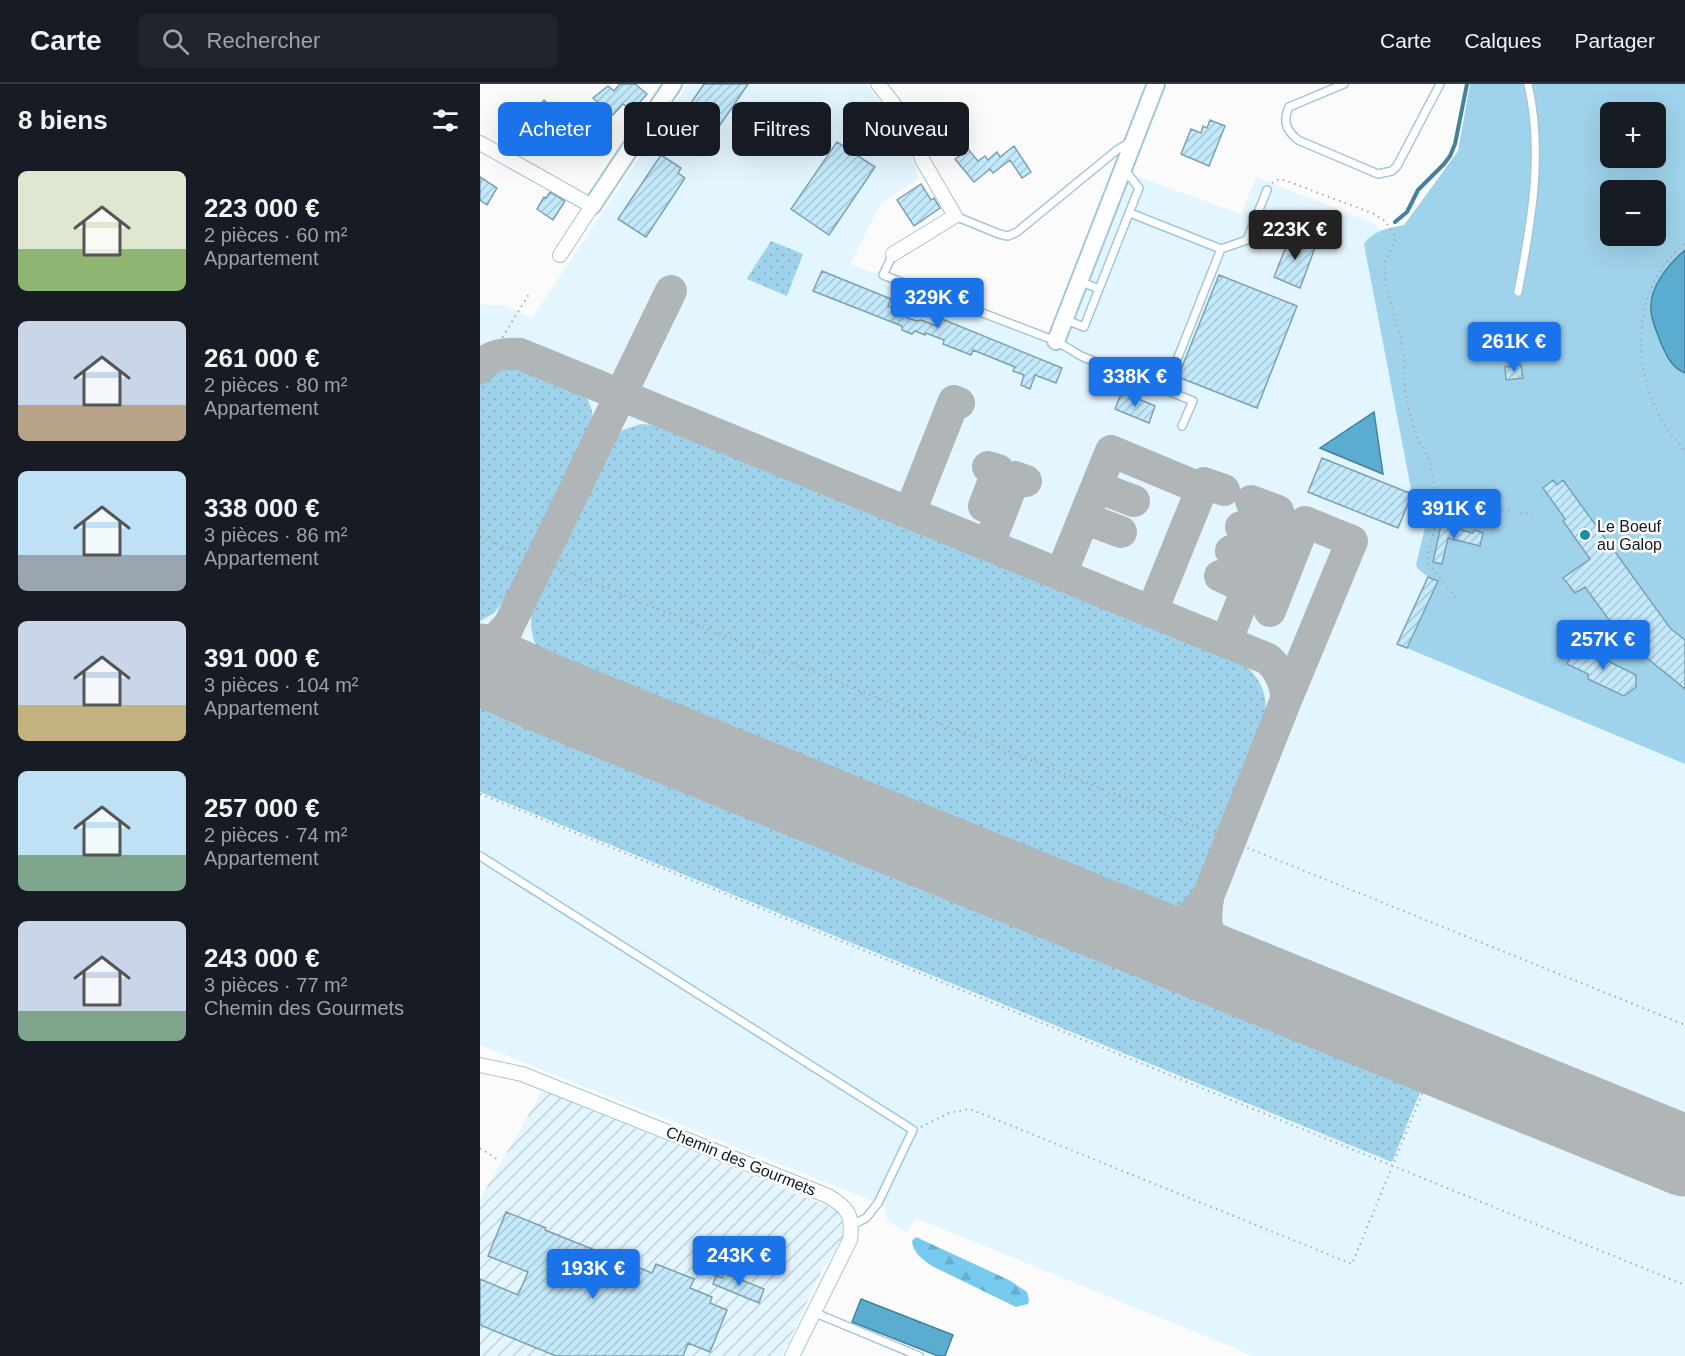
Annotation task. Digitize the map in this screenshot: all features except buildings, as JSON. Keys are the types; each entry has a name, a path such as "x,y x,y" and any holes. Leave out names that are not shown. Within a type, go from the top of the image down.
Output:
{"street":[{"path":"560,255 673,84"},
{"path":"878,84 908,122 923,161 955,216 893,254"},
{"path":"1056,341 1156,84"},
{"path":"480,143 592,206"},
{"name":"Chemin des Gourmets","path":"480,1065 522,1074 828,1196 842,1204 849,1214 852,1225"},
{"path":"792,1356 850,1239 852,1225"}],"lane":[{"path":"1344,84 1289,107 1285,124 1289,133 1298,140 1378,174 1385,174 1397,166 1440,84"},
{"path":"1518,292 1528,240 1534,189 1536,147 1534,109 1528,84"},
{"path":"955,216 1008,236 1017,232 1117,150 1135,139"},
{"path":"1064,319 1084,327 1130,213 1139,188 1123,168"},
{"path":"1130,213 1221,249 1246,240 1267,190"},
{"path":"1165,390 1221,249"},
{"path":"893,254 883,275 1056,341 1081,356 1193,401 1182,426"},
{"path":"1079,281 1099,289"},
{"path":"480,856 913,1130 879,1203 866,1218 852,1225"},
{"path":"813,1312 919,1356"}],"path":[{"path":"1267,190 1274,181 1287,181 1374,214 1385,220 1396,238 1384,266 1386,287 1400,335 1409,411 1415,434 1430,461 1437,503 1437,521 1428,553 1428,563 1457,599"},
{"path":"1685,244 1664,264 1652,283 1645,304 1642,342 1645,375 1651,398 1661,420 1685,450"},
{"path":"490,358 529,294"},
{"path":"1462,499 1476,506 1535,515"},
{"path":"480,537 1685,1025"},
{"path":"480,794 1685,1285"},
{"path":"913,1130 949,1113 970,1109 1352,1264 1427,1082"},
{"path":"480,1148 497,1159"}],"shaded area":[{"path":"688,84 865,84 880,102 843,102 843,156 911,156 919,179 881,203 850,264 1056,343 1125,172 1241,214 1256,177 1374,223 1381,230 1369,238 1412,494 1410,499 1428,515 1416,565 1428,577 1397,644 1685,764 1685,1356 1254,1356 916,1218 907,1233 887,1220 885,1206 480,1045 480,303 504,305 532,318 640,156 720,156 720,102 676,102"},
{"path":"1470,84 1685,84 1685,764 1397,644 1428,577 1416,565 1428,515 1410,499 1412,494 1364,244 1377,233 1404,225 1458,151"},
{"path":"771,241 803,254 787,296 747,278"},
{"path":"1685,250 1685,373 1676,367 1667,356 1654,326 1651,301 1661,277"},
{"path":"503,365 558,382 579,392 588,400 593,418 505,599 494,613 480,621 480,381 489,371"},
{"path":"1374,412 1383,474 1320,448"},
{"path":"641,424 659,425 1241,661 1255,675 1263,689 1266,705 1264,724 1194,893 1174,908 1163,911 1150,910 553,666 540,653 533,637 531,619 535,601 616,435"},
{"path":"480,695 1425,1080 1392,1162 480,792"},
{"path":"543,1090 832,1208 840,1214 844,1223 845,1236 821,1272 782,1356 480,1356 480,1199"},
{"path":"861,1299 953,1335 945,1356 938,1356 852,1322"}],"green space":[{"path":"916,1237 1009,1280 1027,1292 1028,1304 1016,1307 932,1266 916,1253 912,1241"}],"waterway":[{"path":"1395,222 1407,212 1418,190 1450,156 1455,144 1467,84"}],"taxiway":[{"path":"480,647 494,641 509,625 671,291"},
{"path":"480,368 493,357 503,354 520,354 1268,659 1282,678 1286,700"},
{"path":"910,512 954,401 959,403"},
{"path":"1061,574 1111,451 1202,489"},
{"path":"984,506 998,470 988,467"},
{"path":"989,544 1015,477 1026,481"},
{"path":"1152,611 1204,483 1224,490"},
{"path":"1097,487 1134,501"},
{"path":"1226,642 1278,511 1251,501"},
{"path":"1084,518 1121,532"},
{"path":"1128,931 1154,931 1175,926 1193,914 1209,894 1352,541 1305,522 1270,611"},
{"path":"1241,527 1267,538"},
{"path":"1231,551 1257,563"},
{"path":"1220,576 1247,588"},
{"path":"509,625 503,644 509,663 529,682 552,696"},
{"path":"1209,894 1206,921 1213,944 1227,962 1248,979"}],"runway":[{"path":"480,664 552,696 1685,1156"}],"place":[{"name":"Le Boeuf au Galop","path":"1585,535"}]}
